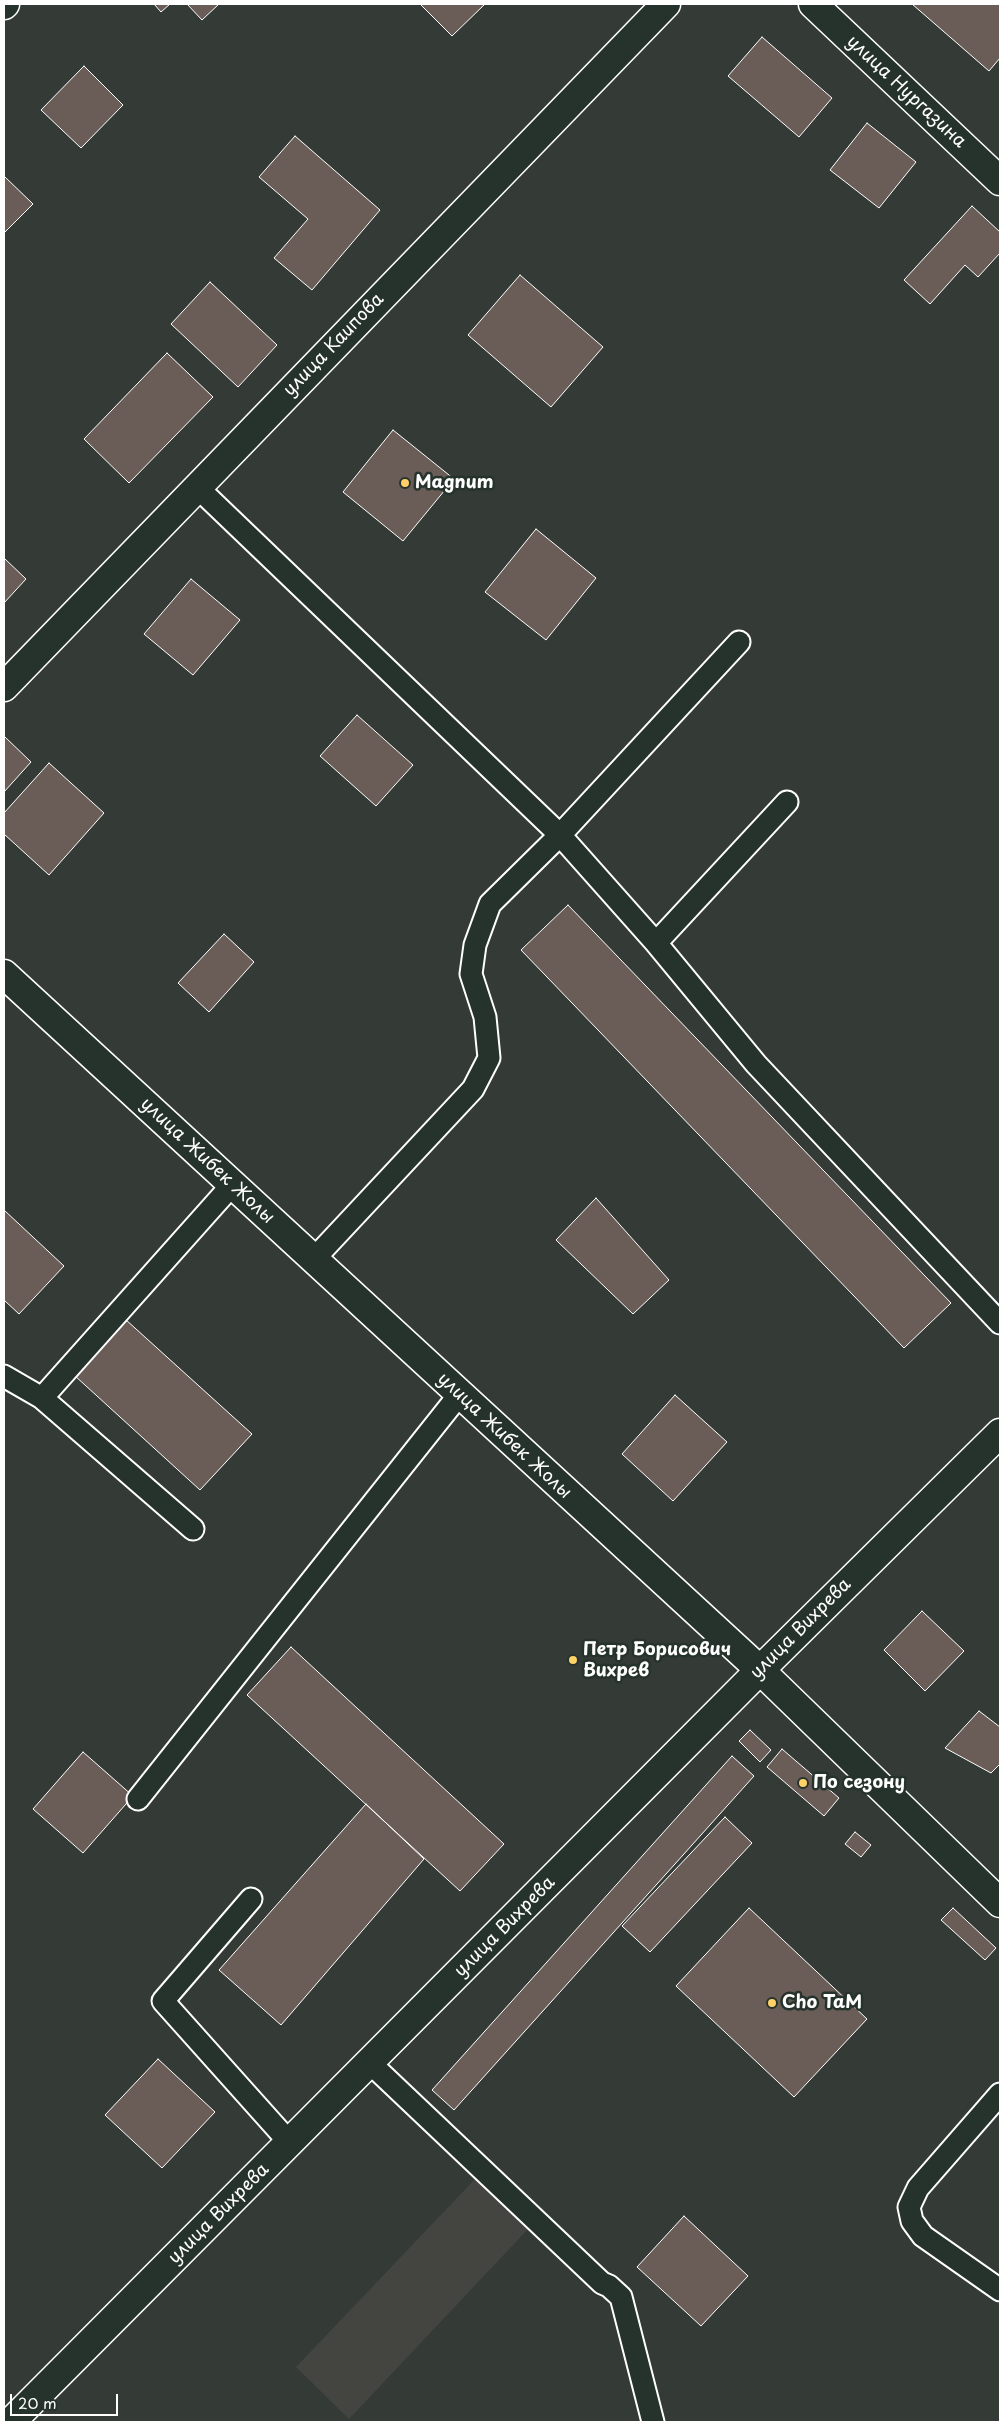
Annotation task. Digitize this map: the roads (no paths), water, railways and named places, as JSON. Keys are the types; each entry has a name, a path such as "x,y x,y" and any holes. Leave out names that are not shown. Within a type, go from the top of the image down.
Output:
{"street":[{"name":"улица Каипова","path":"4,687 666,4"},
{"name":"улица Нургазина","path":"813,4 1000,181"},
{"name":"улица Жибек Жолы","path":"4,974 459,1395 760,1670 1000,1903"},
{"name":"улица Вихрева","path":"11,2422 760,1670 1000,1433"}],"lane":[{"path":"197,487 560,835 656,943 756,1064 1000,1323"},
{"path":"314,1260 473,1089 489,1058 485,1017 471,974 475,946 490,904 560,835 739,642"},
{"path":"656,943 787,802"},
{"path":"42,1398 232,1185"},
{"path":"4,1376 42,1398 192,1529"},
{"path":"138,1798 459,1395"},
{"path":"251,1899 163,2001 290,2143"},
{"path":"370,2062 602,2284 609,2286 621,2296 653,2422"},
{"path":"1000,2094 918,2188 909,2207 912,2221 923,2236 1000,2290"}],"place":[{"name":"Magnum","path":"405,483"},
{"name":"Петр Борисович Вихрев","path":"573,1660"},
{"name":"По сезону","path":"803,1783"},
{"name":"Cho TaM","path":"772,2003"}]}
